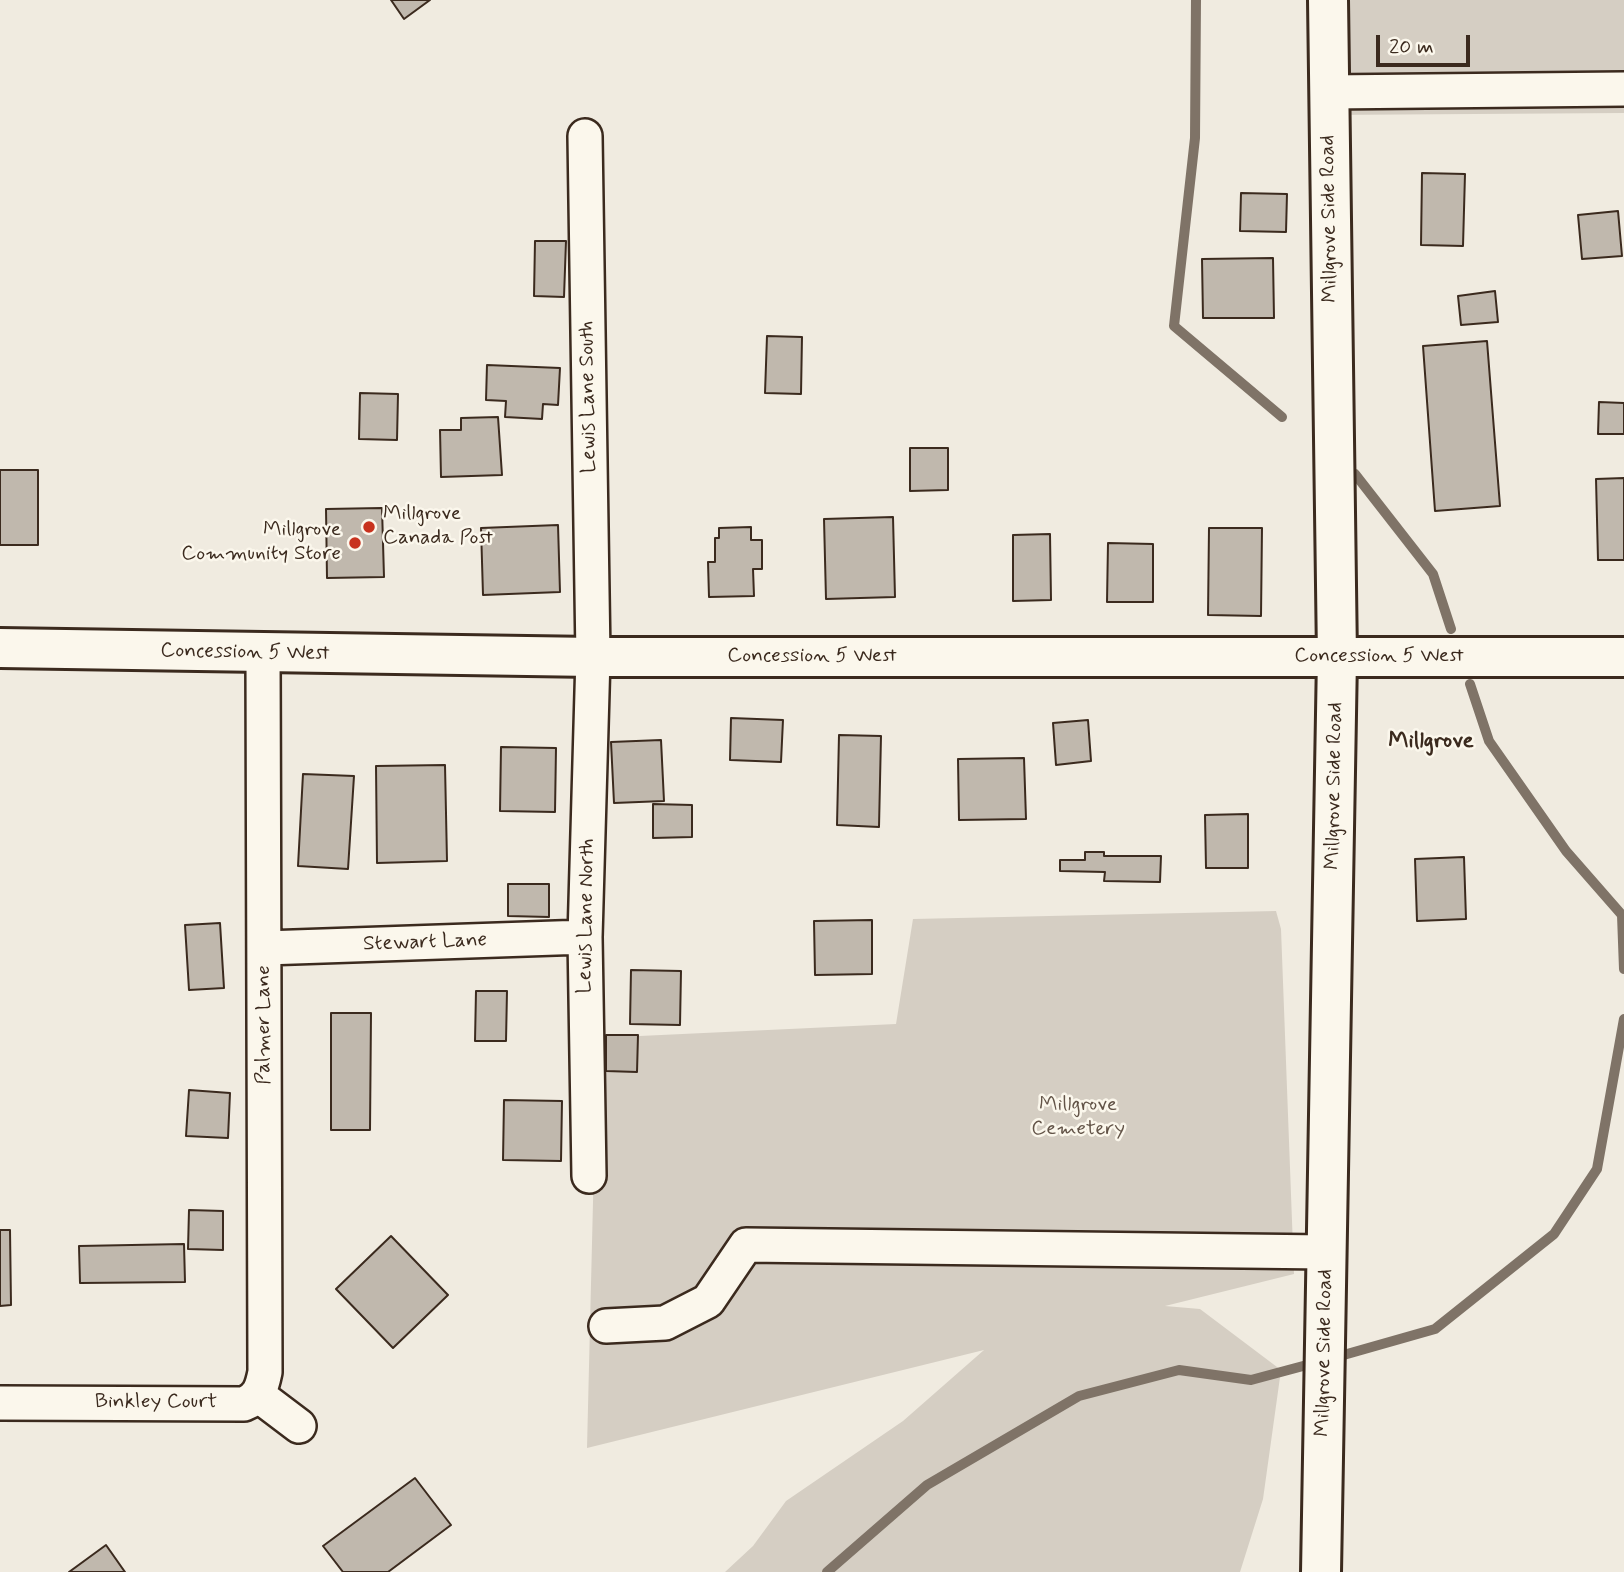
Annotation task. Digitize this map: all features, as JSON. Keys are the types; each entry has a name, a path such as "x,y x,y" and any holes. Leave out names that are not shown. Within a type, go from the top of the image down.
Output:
{"main road":[{"name":"Millgrove Side Road","path":"1321,1572 1337,657 1328,0"},
{"name":"Concession 5 West","path":"0,648 593,657 1624,657"}],"street":[{"path":"1328,92 1624,89"},
{"name":"Lewis Lane South","path":"585,136 593,657"},
{"name":"Palmer Lane","path":"258,1395 265,1372 263,653"},
{"name":"Lewis Lane North","path":"589,1176 585,937 593,657"},
{"name":"Stewart Lane","path":"265,948 585,937"},
{"path":"606,1326 666,1323 708,1301 746,1245 1326,1252"},
{"path":"258,1395 299,1426"},
{"name":"Binkley Court","path":"0,1403 244,1404 258,1395"}],"green space":[{"path":"1324,0 1624,0 1624,113 1325,115"},
{"name":"Millgrove Cemetery","path":"1276,911 1281,929 1294,1274 1165,1306 1200,1309 1281,1370 1263,1499 1240,1572 725,1572 753,1546 786,1501 903,1421 984,1350 587,1448 597,1038 896,1024 913,919"}],"building":[{"path":"391,0 430,0 404,19"},
{"path":"1422,173 1465,174 1463,246 1421,245"},
{"path":"1241,193 1287,194 1286,232 1240,231"},
{"path":"1618,211 1622,256 1582,259 1578,215"},
{"path":"535,241 566,241 564,297 534,296"},
{"path":"1273,258 1274,318 1203,318 1202,259"},
{"path":"1495,291 1498,322 1461,325 1458,296"},
{"path":"767,336 802,337 801,394 765,393"},
{"path":"1487,341 1500,506 1435,511 1423,346"},
{"path":"487,365 560,368 558,405 543,404 542,419 505,417 506,401 486,400"},
{"path":"360,393 398,394 397,440 359,439"},
{"path":"1599,402 1624,403 1624,434 1598,434"},
{"path":"498,417 502,475 441,477 440,430 461,430 461,418"},
{"path":"910,448 948,448 948,490 910,491"},
{"path":"0,470 38,470 38,545 0,545"},
{"path":"1624,478 1624,560 1598,560 1596,479"},
{"name":"Millgrove Community Store","path":"382,508 384,577 327,578 326,509"},
{"path":"893,517 895,597 826,599 824,519"},
{"path":"558,525 560,592 483,595 481,528"},
{"path":"751,527 751,540 762,540 762,569 753,569 754,596 709,597 708,562 715,562 715,538 719,538 719,528"},
{"path":"1209,528 1262,528 1261,616 1208,615"},
{"path":"1050,534 1051,600 1013,601 1013,535"},
{"path":"1108,543 1153,544 1153,602 1107,602"},
{"path":"731,718 783,720 781,762 730,760"},
{"path":"1088,720 1091,761 1056,765 1053,723"},
{"path":"839,735 881,736 879,827 837,825"},
{"path":"661,740 664,801 614,803 611,742"},
{"path":"501,747 556,748 555,812 500,811"},
{"path":"1024,758 1026,819 959,820 958,759"},
{"path":"445,765 447,861 377,863 376,766"},
{"path":"303,774 354,776 348,869 298,866"},
{"path":"653,804 692,805 692,837 653,838"},
{"path":"1248,814 1248,868 1206,868 1205,815"},
{"path":"1085,852 1104,852 1104,856 1161,856 1160,882 1104,881 1105,872 1060,871 1060,860 1085,860"},
{"path":"1464,857 1466,919 1417,921 1415,859"},
{"path":"508,884 549,884 549,917 508,916"},
{"path":"872,920 872,974 815,975 814,921"},
{"path":"220,923 224,988 189,990 185,925"},
{"path":"631,970 681,971 680,1025 630,1024"},
{"path":"476,991 507,991 506,1041 475,1041"},
{"path":"331,1013 371,1013 370,1130 331,1130"},
{"path":"606,1035 638,1035 637,1072 606,1071"},
{"path":"189,1090 230,1093 228,1138 186,1136"},
{"path":"504,1100 562,1101 561,1161 503,1160"},
{"path":"189,1210 223,1211 223,1250 188,1249"},
{"path":"0,1230 10,1230 11,1305 0,1306"},
{"path":"391,1236 448,1295 393,1348 336,1289"},
{"path":"184,1244 185,1282 80,1283 79,1246"},
{"path":"415,1478 451,1525 388,1572 343,1572 323,1546"},
{"path":"106,1545 125,1572 69,1572"}],"waterway":[{"path":"1196,0 1195,138 1174,326 1282,417"},
{"path":"1355,474 1433,574 1451,629"},
{"path":"1470,684 1489,741 1566,851 1622,915 1624,969"},
{"path":"1333,1358 1435,1329 1554,1234 1597,1169 1624,1019"},
{"path":"827,1572 927,1485 1079,1396 1179,1370 1251,1380 1318,1362"}],"place":[{"name":"Millgrove Canada Post","path":"369,527"},
{"name":"Millgrove Community Store","path":"355,543"}],"district":[{"name":"Millgrove","path":"1431,742"}]}
